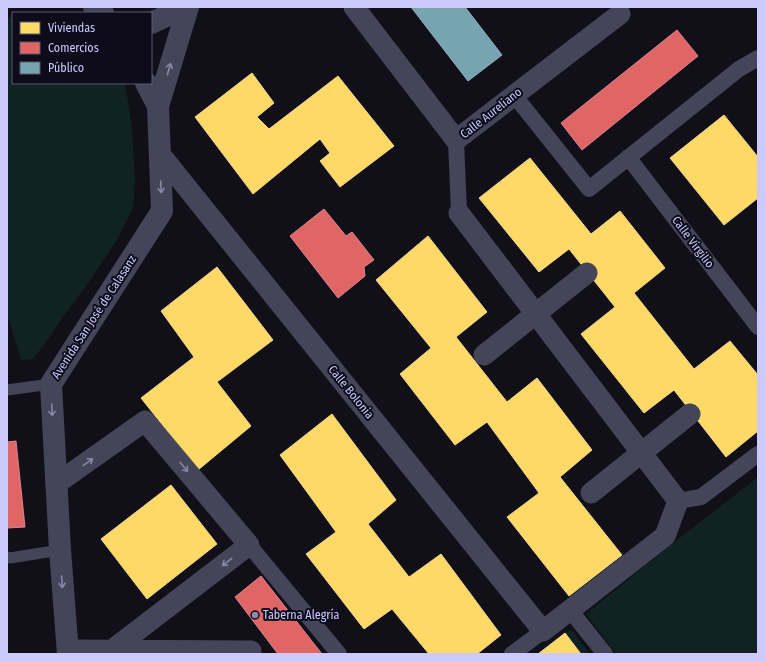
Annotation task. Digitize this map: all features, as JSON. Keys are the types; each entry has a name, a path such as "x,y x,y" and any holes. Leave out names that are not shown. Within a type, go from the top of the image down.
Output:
{"street":[{"path":"152,23 187,7"},
{"name":"Avenida San José de Calasanz","path":"68,652 60,550 51,384 162,211 158,106 187,7"},
{"name":"Calle Aureliano","path":"354,7 456,140 620,14"},
{"path":"514,95 589,188 738,69 758,58"},
{"name":"Avenida San José de Calasanz","path":"147,84 158,106"},
{"path":"456,140 459,213 678,501"},
{"name":"Calle Bolonia","path":"160,154 543,631"},
{"name":"Calle Virgilio","path":"628,157 758,327"},
{"path":"484,355 587,273"},
{"path":"591,493 690,414"},
{"path":"56,484 145,421 339,654"},
{"path":"678,501 701,497 758,454"},
{"path":"512,654 665,536 678,501"},
{"path":"112,650 249,545"},
{"path":"570,610 605,654"},
{"path":"68,652 112,650 251,652"}],"lane":[{"path":"7,390 51,384"},
{"path":"7,557 10,558 60,550"}],"shaded area":[{"path":"12,17 12,84 125,84 132,127 135,180 133,209 117,240 89,282 33,359 21,360 9,320 7,319 7,18"},
{"path":"758,477 758,654 616,654 586,614 668,547"},
{"path":"571,629 590,654 537,654"}],"building: Viviendas":[{"path":"252,73 274,103 257,117 269,129 338,76 394,146 340,187 320,161 330,153 320,139 253,194 195,117"},
{"path":"724,115 758,157 758,198 724,225 670,158"},
{"path":"530,158 591,234 620,211 665,268 634,293 694,369 730,341 758,375 758,431 726,457 674,390 644,413 581,334 615,307 569,249 539,272 479,198"},
{"path":"428,236 487,312 456,337 507,402 537,378 592,450 560,477 622,555 569,596 507,517 539,493 487,422 455,445 400,374 431,348 376,280"},
{"path":"217,267 273,340 217,382 251,426 198,470 141,398 194,357 161,311"},
{"path":"332,414 396,500 368,524 409,577 441,554 501,635 477,654 429,654 392,609 364,629 306,554 336,532 280,455"},
{"path":"171,485 217,544 147,599 101,539"},
{"path":"565,633 581,654 538,654"}],"building: Comercios":[{"path":"677,30 698,56 582,150 561,123"},
{"path":"324,209 346,236 352,232 374,260 364,267 365,276 338,298 290,236"},
{"path":"16,441 25,527 7,528 7,442"},
{"path":"261,576 322,654 278,654 235,597"}],"building: Público":[{"path":"411,7 465,7 502,55 468,81"}],"place":[{"name":"Taberna Alegría","path":"255,615"}]}
